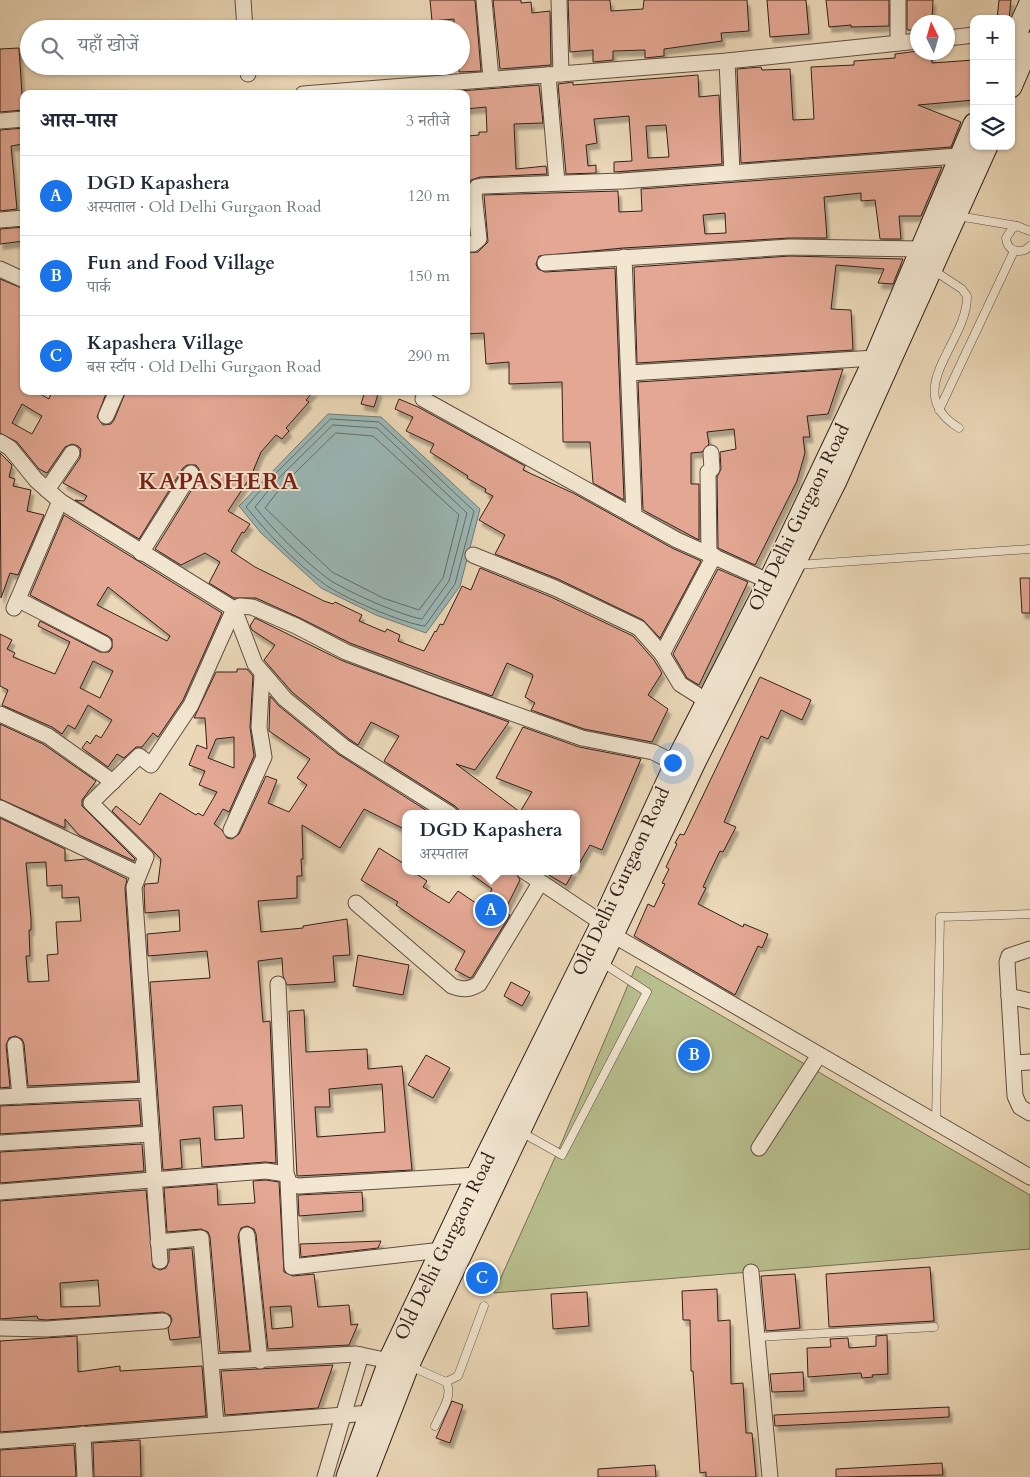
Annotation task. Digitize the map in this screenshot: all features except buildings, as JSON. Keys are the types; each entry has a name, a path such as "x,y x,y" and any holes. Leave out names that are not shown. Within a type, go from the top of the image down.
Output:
{"main road":[{"path":"1015,60 1018,37 1030,4"},
{"name":"Old Delhi Gurgaon Road","path":"365,1477 399,1363 442,1250 477,1175 608,929 683,767 776,584 875,358 958,156 970,132"},
{"name":"Old Delhi Gurgaon Road","path":"683,767 707,701 776,584 795,565 836,481 984,150"},
{"name":"Old Delhi Gurgaon Road","path":"347,1477 371,1413 520,1131 600,962 608,929"}],"street":[{"path":"242,0 244,20"},
{"path":"484,0 491,78"},
{"path":"557,183 555,74 559,0"},
{"path":"898,0 898,43"},
{"path":"955,37 970,35"},
{"path":"350,90 727,61 910,42"},
{"path":"727,61 732,173"},
{"path":"0,121 20,119"},
{"path":"470,244 479,240 474,194 477,187 732,173 958,156"},
{"path":"0,220 20,218"},
{"path":"545,263 790,247 920,249"},
{"path":"624,257 634,516"},
{"path":"0,267 20,267"},
{"path":"0,267 20,278"},
{"path":"629,373 875,358"},
{"path":"106,416 115,395"},
{"path":"423,399 677,540 776,584"},
{"path":"0,442 10,448 47,490 60,501 142,554 234,609 247,647 262,675 285,700 344,747 444,810"},
{"path":"47,490 72,453"},
{"path":"662,654 711,555 708,472 712,470 711,453"},
{"path":"142,554 191,473"},
{"path":"60,501 16,604 104,644"},
{"path":"473,555 555,588 639,628 662,654 680,684 707,701"},
{"path":"160,1261 134,887 146,861 145,854 91,802 139,756 151,765 192,705 234,609 240,606 252,607 386,668 582,738 639,748 683,767"},
{"path":"231,830 264,757 259,727 262,675"},
{"path":"0,714 48,736 113,782"},
{"path":"0,808 139,874"},
{"path":"529,875 608,929 819,1055 1030,1177"},
{"path":"356,903 452,986 462,990 470,989 479,984 540,884"},
{"path":"1030,949 1009,956 1007,962 1010,996 1022,1062 1017,1103 1030,1113"},
{"path":"278,984 292,1268 442,1250"},
{"path":"1010,996 1030,1001"},
{"path":"15,1045 20,1096"},
{"path":"759,1148 819,1055"},
{"path":"0,1097 147,1090"},
{"path":"0,1143 151,1134"},
{"path":"0,1192 266,1171 280,1171 299,1186 477,1175"},
{"path":"248,1235 260,1361"},
{"path":"158,1242 201,1238 216,1424"},
{"path":"751,1272 770,1477"},
{"path":"0,1328 46,1329 163,1321"},
{"path":"325,1477 361,1355"},
{"path":"212,1362 361,1355 399,1363"},
{"path":"0,1441 371,1413"},
{"path":"83,1434 85,1477"}],"lane":[{"path":"956,216 1017,226 1030,231"},
{"path":"1014,251 1007,243 1006,238 1012,229 1017,226"},
{"path":"1014,251 1025,250 1030,246"},
{"path":"939,410 1014,251"},
{"path":"931,269 962,289 967,296 964,318 937,376 934,392 939,410 947,421 959,428"},
{"path":"795,565 1030,548"},
{"path":"936,1123 940,917 1030,914"},
{"path":"520,1131 562,1155 647,992 600,962"},
{"path":"446,1382 458,1376 484,1306"},
{"path":"758,1337 934,1327"},
{"path":"399,1363 446,1382 450,1388 449,1395 435,1426"}],"green space":[{"path":"636,966 1030,1195 1030,1249 494,1293 561,1144"}],"water":[{"path":"328,414 381,417 480,509 460,586 426,633 376,615 321,588 261,533 239,506"}],"place":[{"name":"DGD Kapashera","path":"491,910"},
{"name":"Fun and Food Village","path":"694,1055"},
{"name":"Kapashera Village","path":"482,1278"}],"district":[{"name":"KAPASHERA","path":"219,481"}]}
